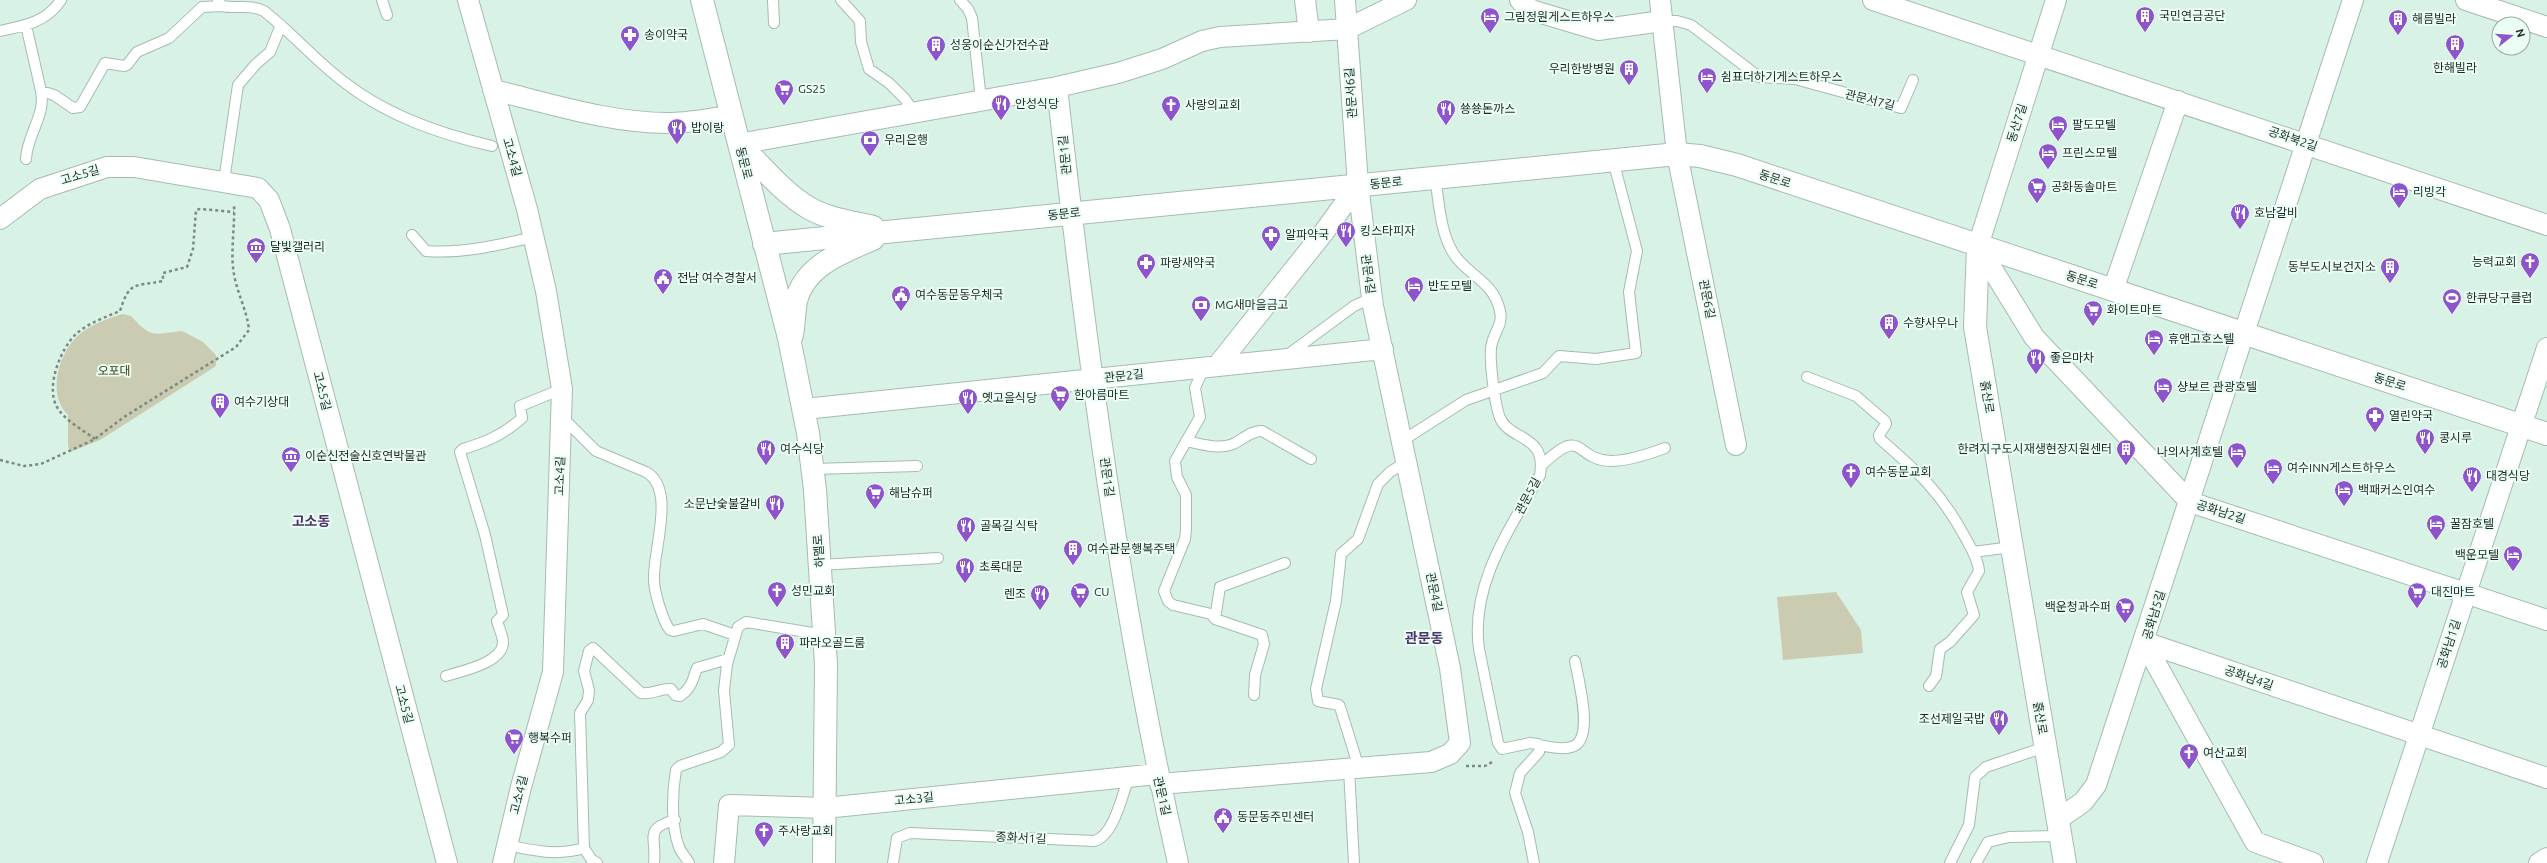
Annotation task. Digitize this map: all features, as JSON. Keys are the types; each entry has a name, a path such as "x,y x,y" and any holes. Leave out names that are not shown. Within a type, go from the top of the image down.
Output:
{"street":[{"name":"고소4길","path":"468,0 534,237 546,291 562,389 553,672 521,787 505,854"},
{"name":"동문로","path":"702,0 764,244 1613,160 1677,154 1700,156 1737,165 2547,434"},
{"path":"1305,0 1309,32"},
{"name":"관문서6길","path":"1345,0 1358,185"},
{"path":"739,144 1057,87 1141,66 1211,38 1347,29 1406,0"},
{"path":"1520,0 1531,10 1598,30 1662,21"},
{"path":"1660,0 1677,154"},
{"path":"1873,0 2039,54"},
{"name":"동산7길","path":"1978,246 2056,0"},
{"name":"공화남5길","path":"2313,863 2255,842 2144,642 2353,0"},
{"path":"2466,0 2547,27"},
{"name":"공화북2길","path":"2039,54 2547,225"},
{"name":"관문1길","path":"1057,87 1092,379 1122,580 1159,779 1178,863"},
{"path":"493,90 597,114 641,122 668,123 732,116"},
{"path":"2113,290 2178,101"},
{"path":"739,144 788,192 809,208 840,219 890,231"},
{"name":"관문6길","path":"1677,154 1736,445"},
{"name":"고소5길","path":"1,216 40,189 107,167 134,167 229,182 258,188 269,200 280,229 447,863"},
{"path":"1210,367 1324,232 1358,185"},
{"name":"관문4길","path":"1159,779 1354,768 1435,761 1450,754 1460,742 1453,683 1383,348 1371,298 1358,185"},
{"path":"791,348 796,301 800,290 812,272 835,256 890,231"},
{"name":"하멜로","path":"764,244 791,348 804,409 813,469 825,635 824,863"},
{"name":"공화남2길","path":"1978,246 2038,342 2190,502 2547,620"},
{"name":"흙산로","path":"1978,246 1975,327 2065,863"},
{"name":"관문2길","path":"804,409 1383,348"},
{"name":"공화남1길","path":"2377,863 2547,348"},
{"path":"2059,828 2083,802 2096,785 2144,642"},
{"name":"공화남4길","path":"2144,642 2547,778"},
{"name":"고소3길","path":"724,863 729,805 825,808 1129,776 1159,779"},
{"path":"2539,863 2547,858"}],"lane":[{"path":"0,30 26,25 51,12 61,0"},
{"path":"382,0 387,15"},
{"path":"773,0 774,22"},
{"path":"841,0 860,22 861,42 869,70 889,83 905,99 914,112"},
{"path":"960,0 968,9 972,18 981,100"},
{"path":"41,92 54,95 73,108 80,108 105,63 124,66 127,65 137,52 169,38 202,6 220,3 255,7 264,11 344,82 362,95 418,125 450,137 492,146"},
{"name":"관문서7길","path":"1662,21 1677,21 1691,25 1759,77 1795,79 1901,108 1913,80"},
{"path":"26,25 41,92 43,108 36,120 26,159"},
{"path":"229,182 238,85 256,64 270,52 281,25"},
{"path":"1402,441 1458,404 1542,372 1559,356 1596,359 1636,353 1629,292 1637,251 1613,160"},
{"name":"관문5길","path":"1435,178 1445,233 1451,251 1483,280 1501,313 1501,323 1491,343 1494,391 1503,422 1525,436 1534,446 1542,465 1540,475 1491,565 1481,598 1479,649 1498,743 1502,749"},
{"path":"412,235 426,251 438,252 488,247 534,237"},
{"path":"1282,359 1354,306 1371,298"},
{"path":"1210,367 1195,388 1200,417 1175,461 1177,477 1186,495 1185,535 1164,591 1168,601 1173,605 1211,614 1215,619 1262,636 1265,639 1255,675 1254,695"},
{"path":"1807,377 1856,396 1885,421 1886,424 1879,435 1880,439 1930,484 1954,517 1973,552 1979,571 1967,592 1974,615 1950,642 1940,649 1936,676 1929,686"},
{"path":"446,676 484,664 496,655 503,645 497,621 503,615 485,535 460,452 463,449 494,439 512,427 522,418 520,406 562,389"},
{"path":"562,417 596,450 646,472 651,475 655,482 662,509 654,580 670,630 674,631 703,624 735,635"},
{"path":"1186,441 1208,446 1225,446 1262,431 1311,459"},
{"path":"1542,465 1559,450 1570,445 1577,444 1593,456 1611,461 1665,448"},
{"path":"1354,863 1354,768 1339,705 1318,701 1316,689 1336,601 1341,554 1357,542 1378,484 1390,472 1406,462"},
{"path":"813,469 917,466"},
{"path":"1973,552 2012,547"},
{"path":"820,565 938,558"},
{"path":"1215,619 1220,587 1286,563"},
{"path":"689,863 680,849 675,820 676,770 680,766 721,752 729,745 724,691 728,659 738,627 746,622 825,635"},
{"path":"597,863 591,859 584,848 580,713 588,700 589,690 584,671 589,651 594,648 641,693 647,694 665,689 672,689 675,695 680,696 688,690 693,683 697,668 728,659"},
{"path":"1502,749 1530,743 1568,747 1576,745 1581,737 1584,712 1575,661"},
{"path":"1534,863 1528,832 1516,793 1520,774 1539,752 1539,745"},
{"name":"흙산로","path":"1950,863 1969,824 1975,777 1986,767 2045,747"},
{"name":"종화서1길","path":"893,863 897,838 910,833 1094,841 1101,839 1110,827 1129,776"},
{"path":"654,863 655,829 659,824 675,820"},
{"path":"1976,863 1988,842 2059,828"},
{"path":"505,854 572,851 584,848"}],"path":[{"path":"0,460 24,466 42,464 94,439 124,417 229,353 246,335 249,330 248,322 238,294 233,266 234,212 229,182"},
{"path":"94,439 62,413 54,402 53,386 57,370 70,341 81,330 120,311 126,291 131,288 164,281 162,273 187,267 194,249 196,210 200,209 234,212"},
{"path":"1464,766 1477,767 1490,764 1502,749"}],"green space":[{"name":"오포대","path":"123,314 131,316 149,332 159,334 182,331 203,342 216,355 216,366 100,440 70,452 68,446 68,415 61,406 58,396 58,373 61,361 73,341 81,333 112,317"},
{"path":"1836,592 1861,630 1863,653 1783,660 1777,597"}],"place":[{"name":"국민연금공단","path":"2145,33"},
{"name":"그림정원게스트하우스","path":"1490,34"},
{"name":"해름빌라","path":"2398,36"},
{"name":"송이약국","path":"630,52"},
{"name":"한해빌라","path":"2455,61"},
{"name":"성웅이순신가전수관","path":"936,62"},
{"name":"우리한방병원","path":"1629,86"},
{"name":"쉼표더하기게스트하우스","path":"1707,94"},
{"name":"GS25","path":"784,106"},
{"name":"안성식당","path":"1001,121"},
{"name":"사랑의교회","path":"1171,122"},
{"name":"쑝쑝돈까스","path":"1446,126"},
{"name":"팔도모텔","path":"2058,142"},
{"name":"밥이랑","path":"677,145"},
{"name":"우리은행","path":"870,157"},
{"name":"프린스모텔","path":"2048,170"},
{"name":"공화동솔마트","path":"2037,204"},
{"name":"리빙각","path":"2399,209"},
{"name":"호남갈비","path":"2240,230"},
{"name":"킹스타피자","path":"1346,248"},
{"name":"알파약국","path":"1271,252"},
{"name":"달빛갤러리","path":"256,264"},
{"name":"능력교회","path":"2530,279"},
{"name":"파랑새약국","path":"1146,280"},
{"name":"동부도시보건지소","path":"2390,284"},
{"name":"전남 여수경찰서","path":"663,295"},
{"name":"반도모텔","path":"1414,303"},
{"name":"여수동문동우체국","path":"901,312"},
{"name":"한큐당구클럽","path":"2452,315"},
{"name":"MG새마을금고","path":"1201,322"},
{"name":"화이트마트","path":"2093,327"},
{"name":"수향사우나","path":"1889,340"},
{"name":"휴앤고호스텔","path":"2154,356"},
{"name":"좋은마차","path":"2036,375"},
{"name":"샹보르 관광호텔","path":"2163,404"},
{"name":"한아름마트","path":"1060,412"},
{"name":"옛고을식당","path":"968,415"},
{"name":"여수기상대","path":"220,419"},
{"name":"열린약국","path":"2375,433"},
{"name":"콩시루","path":"2425,455"},
{"name":"여수식당","path":"766,466"},
{"name":"한려지구도시재생현장지원센터","path":"2126,466"},
{"name":"나의사계호텔","path":"2237,469"},
{"name":"이순신전술신호연박물관","path":"291,473"},
{"name":"여수INN게스트하우스","path":"2273,485"},
{"name":"여수동문교회","path":"1851,489"},
{"name":"대경식당","path":"2472,493"},
{"name":"백패커스인여수","path":"2344,507"},
{"name":"해남슈퍼","path":"875,510"},
{"name":"소문난숯불갈비","path":"775,521"},
{"name":"꿀잠호텔","path":"2436,541"},
{"name":"골목길 식탁","path":"966,543"},
{"name":"여수관문행복주택","path":"1073,566"},
{"name":"백운모텔","path":"2513,572"},
{"name":"초록대문","path":"965,584"},
{"name":"성민교회","path":"777,608"},
{"name":"CU","path":"1080,609"},
{"name":"대진마트","path":"2417,609"},
{"name":"렌조","path":"1040,611"},
{"name":"백운청과수퍼","path":"2125,624"},
{"name":"파라오골드룸","path":"785,660"},
{"name":"조선제일국밥","path":"1999,736"},
{"name":"행복수퍼","path":"514,755"},
{"name":"여산교회","path":"2189,770"},
{"name":"동문동주민센터","path":"1223,834"},
{"name":"주사랑교회","path":"764,848"}],"district":[{"name":"고소동","path":"311,521"},
{"name":"관문동","path":"1424,638"}]}
